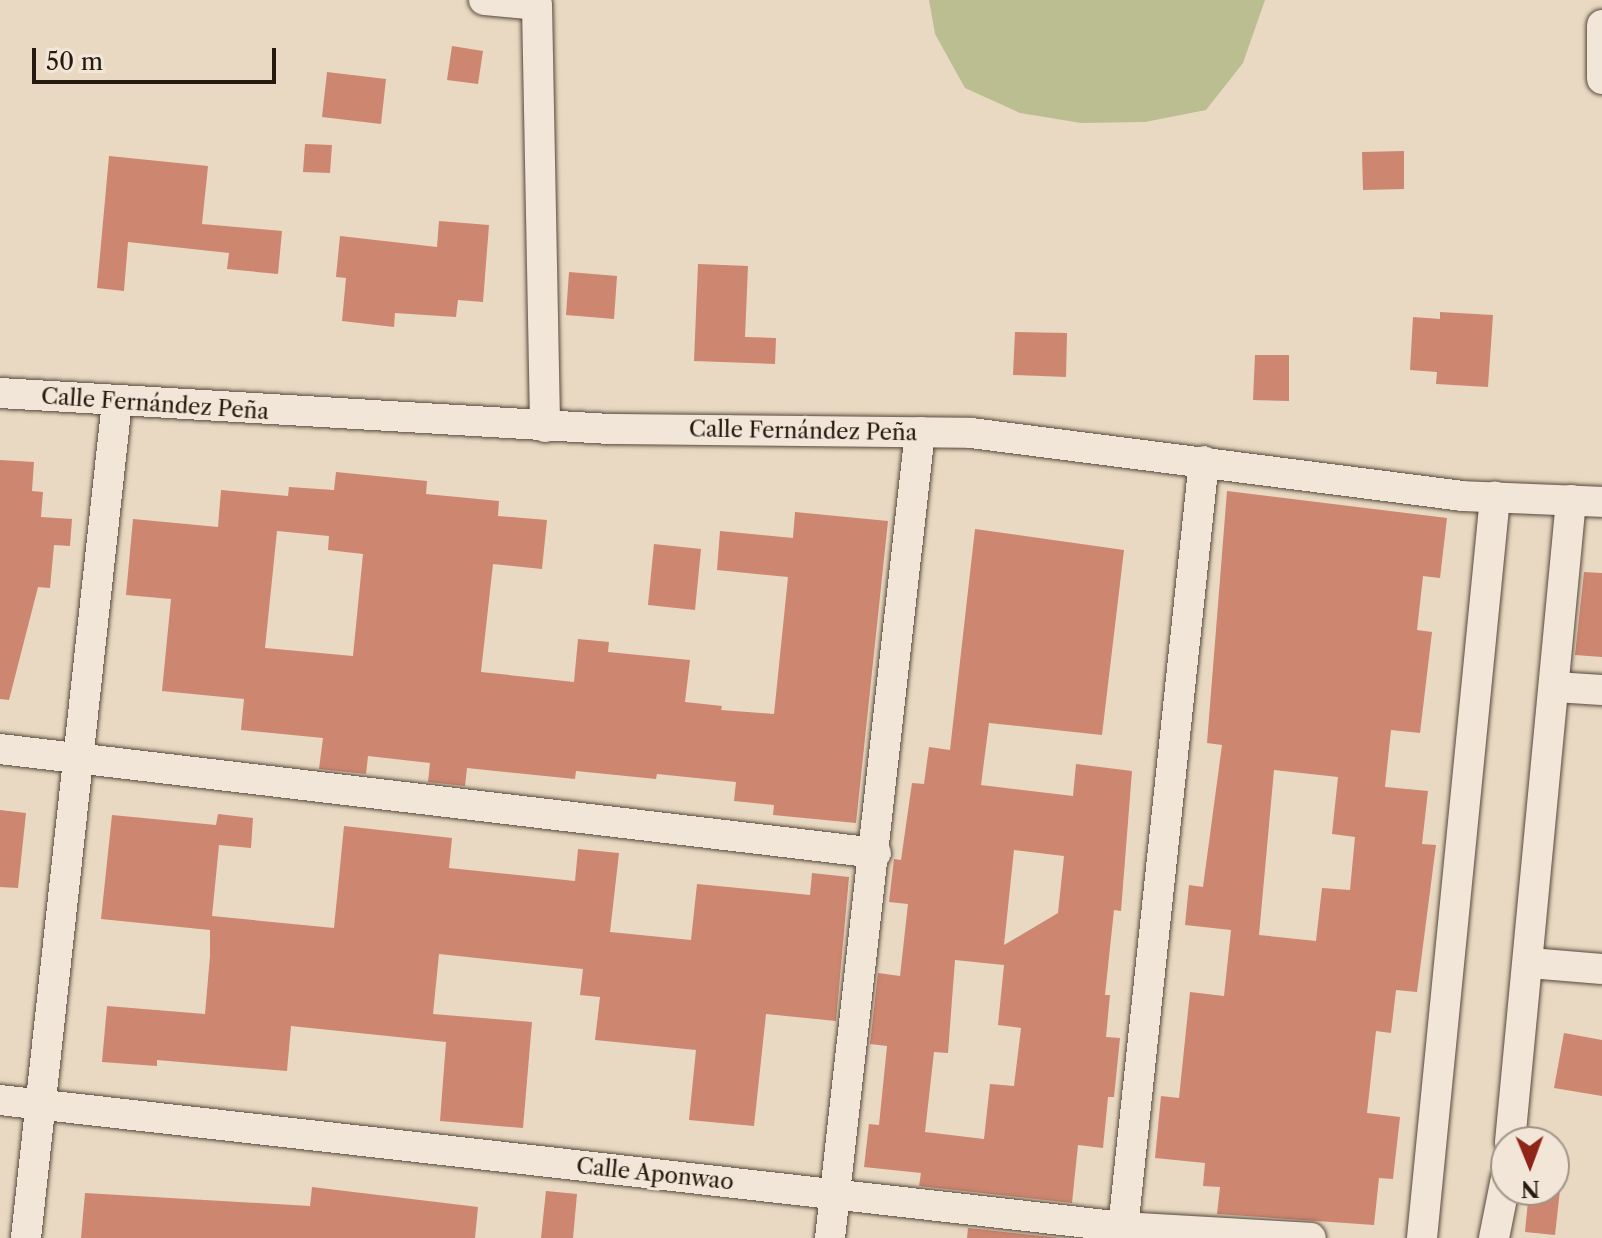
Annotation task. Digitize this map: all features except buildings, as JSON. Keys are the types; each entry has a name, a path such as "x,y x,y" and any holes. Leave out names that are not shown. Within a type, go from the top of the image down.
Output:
{"street":[{"path":"484,0 537,5 545,427"},
{"path":"1602,25 1602,79"},
{"name":"Calle Fernández Peña","path":"0,393 545,427 920,432 1056,440 1495,497 1591,497"},
{"path":"26,1238 38,1103 117,402"},
{"path":"830,1238 876,853 920,432"},
{"path":"1123,1232 1204,461"},
{"path":"1422,1238 1495,497"},
{"path":"1512,1126 1555,687 1591,497"},
{"path":"1555,687 1602,690"},
{"path":"0,749 876,853"},
{"path":"1530,963 1602,969"},
{"name":"Calle Aponwao","path":"0,1100 835,1194 1123,1232 1311,1238"},
{"path":"1494,1238 1500,1206"}],"green space":[{"path":"929,0 1265,0 1243,63 1206,110 1145,122 1081,123 1020,113 965,88 935,34"}]}
